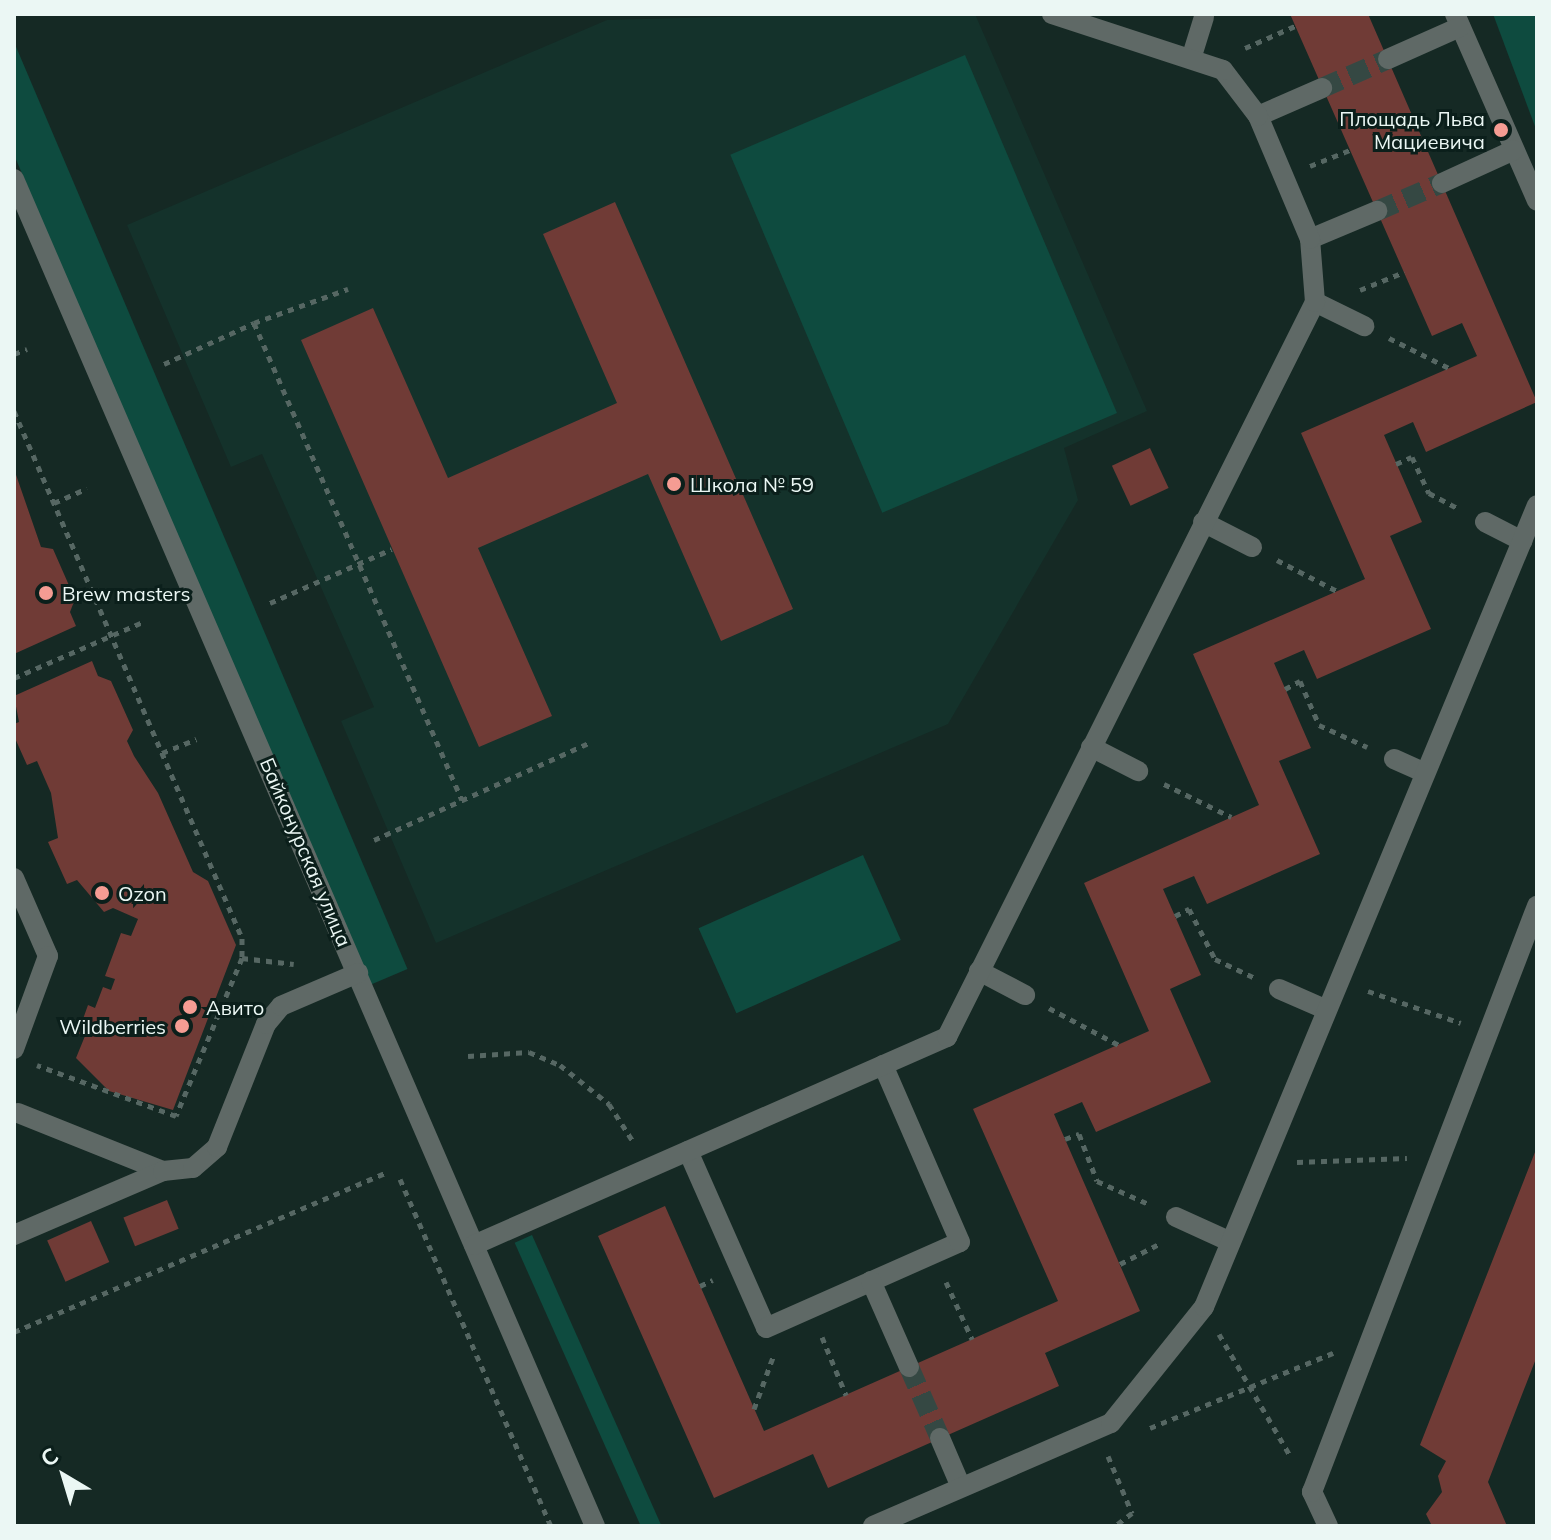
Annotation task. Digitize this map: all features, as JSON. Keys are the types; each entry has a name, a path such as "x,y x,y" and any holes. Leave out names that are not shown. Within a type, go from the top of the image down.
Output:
{"street":[{"path":"474,1245 947,1037 1315,302 1310,239 1258,116 1223,70 1052,14"},
{"path":"1191,59 1204,17"},
{"path":"1388,59 1457,21 1537,201"},
{"path":"1258,116 1322,88"},
{"path":"1442,183 1514,150"},
{"name":"Байконурская улица","path":"14,179 595,1526"},
{"path":"1310,239 1377,211"},
{"path":"1315,302 1364,326"},
{"path":"873,1526 1104,1426 1204,1307 1537,505"},
{"path":"1203,522 1252,547"},
{"path":"1485,522 1522,541"},
{"path":"1091,747 1138,771"},
{"path":"1394,759 1425,773"},
{"path":"14,878 48,956 21,1055"},
{"path":"1328,1526 1312,1492 1537,906"},
{"path":"979,971 1025,995"},
{"path":"14,1235 163,1171 193,1168 217,1147 266,1024 281,1006 358,973"},
{"path":"1279,989 1327,1010"},
{"path":"688,1151 766,1328 960,1242 883,1065"},
{"path":"15,1114 163,1171"},
{"path":"1176,1217 1231,1242"},
{"path":"871,1281 909,1367"},
{"path":"940,1438 961,1487"}],"path":[{"path":"1223,70 1233,53 1295,26"},
{"path":"1284,176 1350,150"},
{"path":"164,364 254,323 348,289"},
{"path":"254,323 462,800"},
{"path":"1364,326 1449,368"},
{"path":"14,354 27,349"},
{"path":"14,411 242,938 242,958 176,1116 21,1055"},
{"path":"1396,464 1412,457 1429,493 1485,522"},
{"path":"54,503 87,488"},
{"path":"1252,547 1337,591"},
{"path":"270,603 392,549"},
{"path":"14,678 145,621"},
{"path":"1285,689 1300,681 1319,725 1394,759"},
{"path":"162,753 196,739"},
{"path":"374,840 591,742"},
{"path":"1138,771 1231,817"},
{"path":"1175,916 1189,909 1215,959 1279,989"},
{"path":"242,958 294,964"},
{"path":"1339,981 1489,1033"},
{"path":"1025,995 1119,1045"},
{"path":"468,1056 529,1052 560,1065 609,1104 646,1169"},
{"path":"1065,1139 1079,1134 1097,1181 1176,1217 1166,1240 1120,1264"},
{"path":"1264,1163 1441,1157"},
{"path":"14,1332 385,1173"},
{"path":"400,1179 551,1526"},
{"path":"933,1254 972,1339"},
{"path":"1204,1307 1312,1492"},
{"path":"809,1308 846,1395"},
{"path":"754,1409 788,1318"},
{"path":"1115,1526 1132,1513 1104,1426 1139,1432 1372,1337"}],"shaded area":[{"name":"Школа № 59","path":"975,14 1147,411 1064,448 1078,500 948,724 436,943 341,721 374,707 262,454 231,467 127,225 607,20"},
{"path":"1493,14 1537,14 1537,129 1536,129"},
{"path":"14,42 407,969 367,986 14,155"},
{"path":"965,55 1117,413 882,513 730,155"},
{"path":"863,855 901,940 736,1013 699,928"},
{"path":"532,1235 661,1526 641,1526 515,1243"}],"building":[{"path":"1290,14 1368,14 1537,402 1426,452 1413,422 1384,435 1422,522 1390,536 1431,629 1317,679 1304,650 1274,663 1311,748 1279,761 1320,854 1207,904 1194,876 1163,889 1201,975 1170,989 1211,1082 1096,1132 1082,1102 1054,1114 1140,1311 1045,1353 1059,1386 828,1488 813,1454 714,1498 598,1236 665,1206 764,1431 1058,1301 973,1109 1149,1031 1084,883 1259,805 1193,654 1365,579 1301,433 1477,356 1462,323 1432,336"},
{"path":"615,202 793,609 721,641 648,474 478,548 552,716 479,747 301,340 373,308 448,478 617,403 543,234"},
{"path":"1150,448 1169,488 1131,506 1112,466"},
{"path":"14,469 41,547 53,549 75,599 70,612 76,626 14,654"},
{"path":"92,661 98,676 111,681 133,730 127,741 134,756 158,793 193,872 208,881 236,945 173,1110 109,1091 76,1058 85,1036 78,1033 88,1005 95,1008 103,987 111,990 115,979 105,976 121,933 131,936 138,919 113,908 104,912 77,880 67,884 48,842 58,838 51,793 37,761 27,765 14,736 14,724 19,722 14,696"},
{"path":"1537,1147 1537,1356 1488,1482 1507,1526 1432,1526 1426,1514 1442,1492 1438,1476 1446,1461 1420,1445"},
{"path":"167,1200 179,1229 135,1246 123,1218"},
{"path":"91,1221 109,1262 65,1282 47,1241"}],"tunnel":[{"path":"1322,88 1388,59"},
{"path":"1377,211 1442,183"},
{"path":"909,1367 940,1438"}],"place":[{"name":"Площадь Льва Мациевича","path":"1501,130"},
{"name":"Школа № 59","path":"674,484"},
{"name":"Brew masters","path":"46,593"},
{"name":"Ozon","path":"102,893"},
{"name":"Авито","path":"190,1007"},
{"name":"Wildberries","path":"182,1026"}]}
